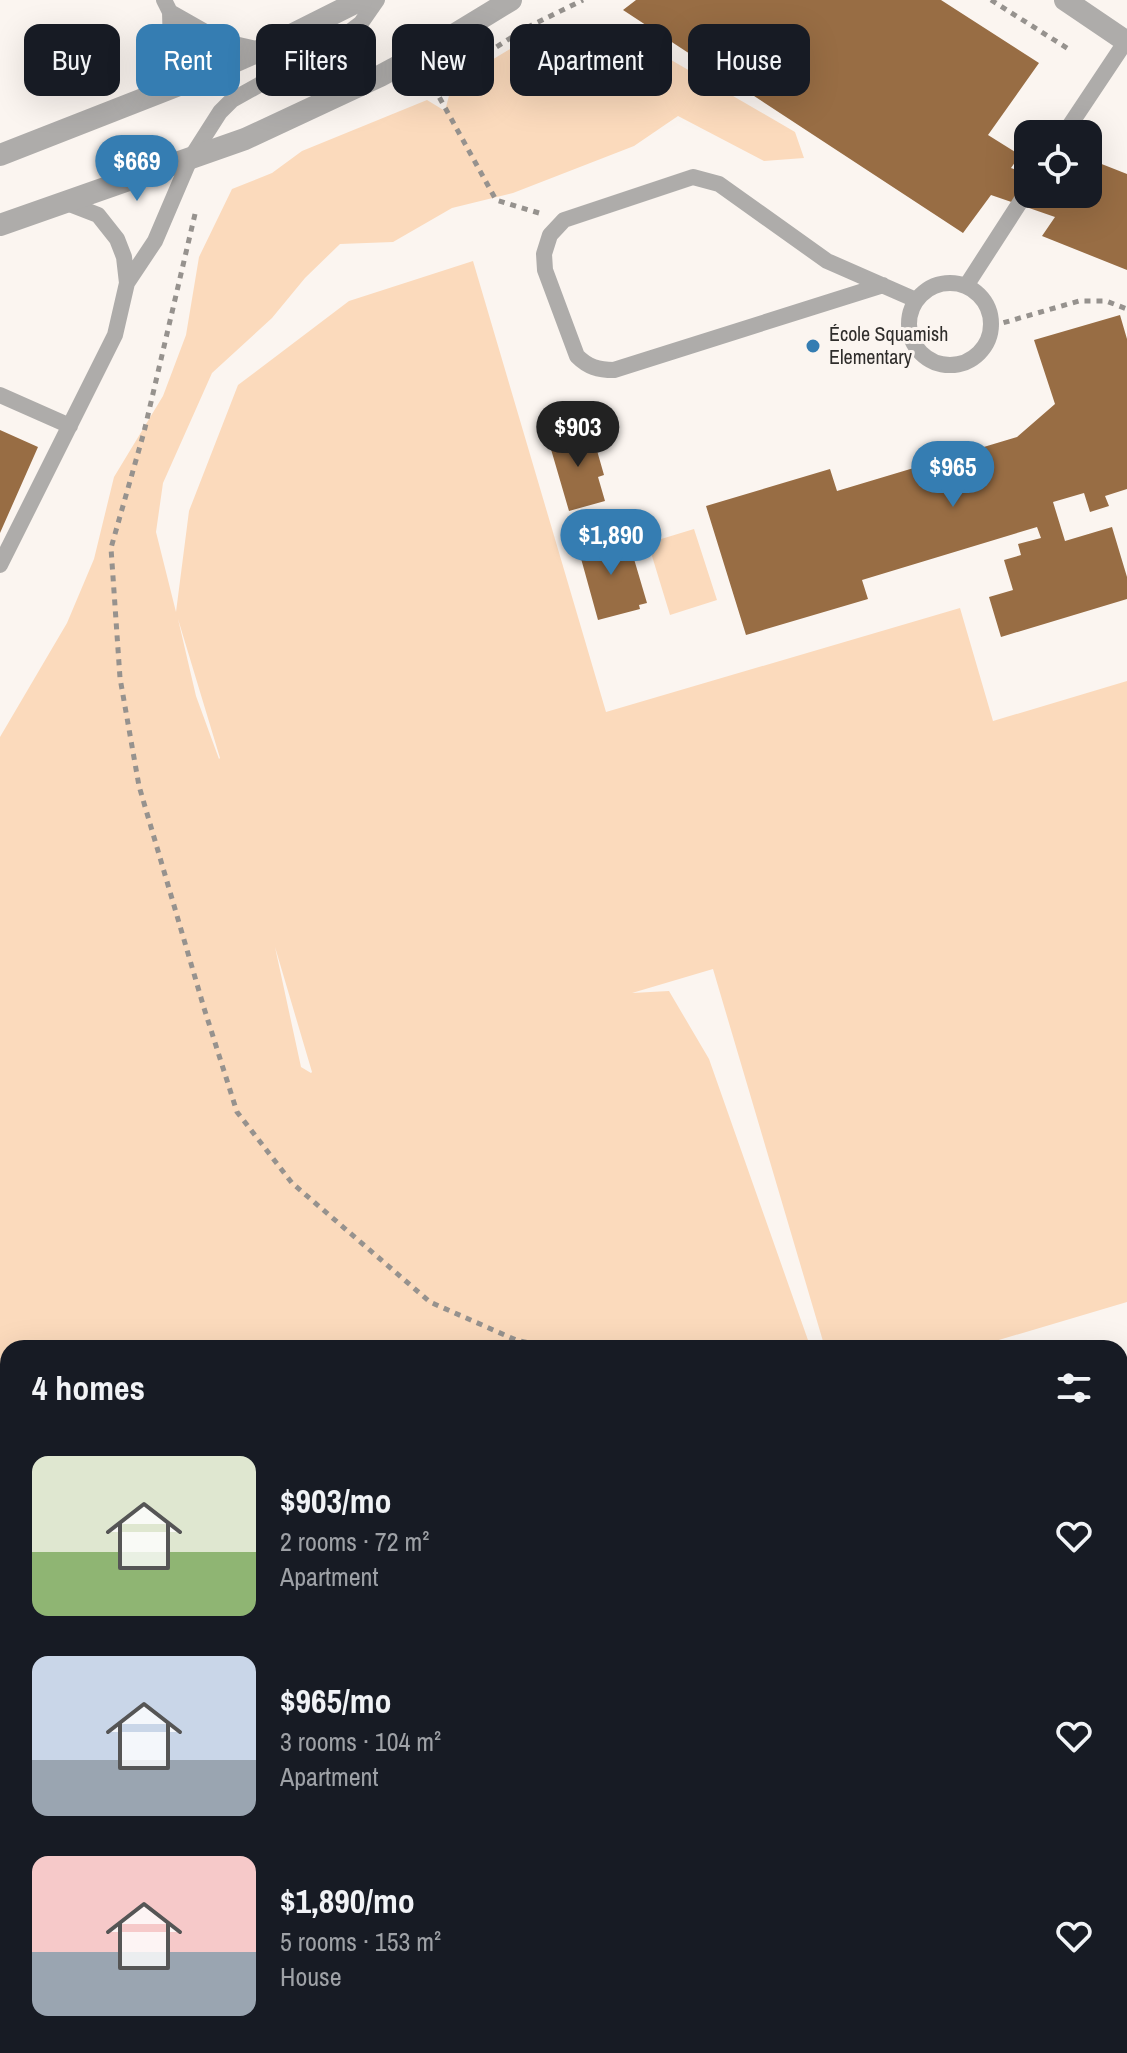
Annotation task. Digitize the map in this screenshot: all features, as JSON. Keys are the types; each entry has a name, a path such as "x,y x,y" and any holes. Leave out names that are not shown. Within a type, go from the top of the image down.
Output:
{"street":[{"path":"313,24 361,0"},
{"path":"1065,0 1126,42"},
{"path":"0,225 245,139 380,76 504,4"},
{"path":"0,155 149,98 256,52"}],"lane":[{"path":"127,283 155,241 190,159 220,112 232,100 336,42 361,23 377,0"},
{"path":"167,6 207,33 230,43 256,49"},
{"path":"149,98 165,75 171,47 167,6"},
{"path":"1073,120 1126,42"},
{"path":"883,285 614,370 600,370 585,364 577,356 545,270 544,254 550,235 564,220 693,177 719,184 827,261 883,285 916,300"},
{"path":"1,561 115,335 127,283 124,257 117,239 98,215 67,203"},
{"path":"966,286 1016,208"},
{"path":"939,284 966,286 985,302 990,313 992,326 989,339 973,359 949,366 936,364 916,348 910,337 910,311 926,290 939,284"},
{"path":"0,395 70,426"}],"path":[{"path":"564,220 496,200 432,84 528,27 583,0"},
{"path":"991,0 1070,50"},
{"path":"196,210 144,432 111,548 120,678 139,786 237,1112 292,1183 430,1302 516,1340"},
{"path":"992,326 1079,301 1106,301 1127,309"}],"shaded area":[{"path":"510,49 510,96 672,96 672,60 688,70 688,96 733,96 795,132 804,158 764,161 678,116 634,146 513,193 452,208 393,242 340,244 305,278 272,318 212,373 163,483 156,532 176,612 189,511 238,385 349,301 473,261 606,712 960,608 993,721 1127,681 1127,1302 999,1340 823,1340 713,969 632,993 669,991 709,1059 808,1340 0,1340 0,737 67,623 94,559 114,477 163,396 186,335 199,257 232,189 272,173 302,151 427,100 445,111 449,96 494,96 494,59","holes":["178,619 220,758 196,696","275,947 312,1072 301,1067"]},
{"path":"694,529 717,600 670,615 648,543"}],"building":[{"path":"636,0 941,0 1039,63 988,135 1014,151 1011,168 1014,169 1014,203 991,195 963,233 754,96 810,96 810,24 688,24 688,53 672,42 672,24 644,24 623,10"},
{"path":"1102,164 1127,174 1127,270 1042,236 1055,217 1029,208 1102,208"},
{"path":"1120,315 1127,339 1127,489 1105,496 1109,506 1090,512 1084,493 1053,502 1065,541 1112,527 1127,577 1127,599 1001,637 989,597 1013,590 1004,560 1021,555 1018,544 1041,538 1037,527 862,580 868,599 746,635 706,506 830,469 837,491 1017,437 1055,404 1034,340"},
{"path":"584,429 588,442 594,440 604,475 598,477 605,501 569,511 548,439"},
{"path":"0,430 38,447 0,533"},
{"path":"620,533 627,561 634,559 647,603 639,605 640,609 598,620 577,544"}],"place":[{"name":"École Squamish Elementary","path":"813,346"}]}
